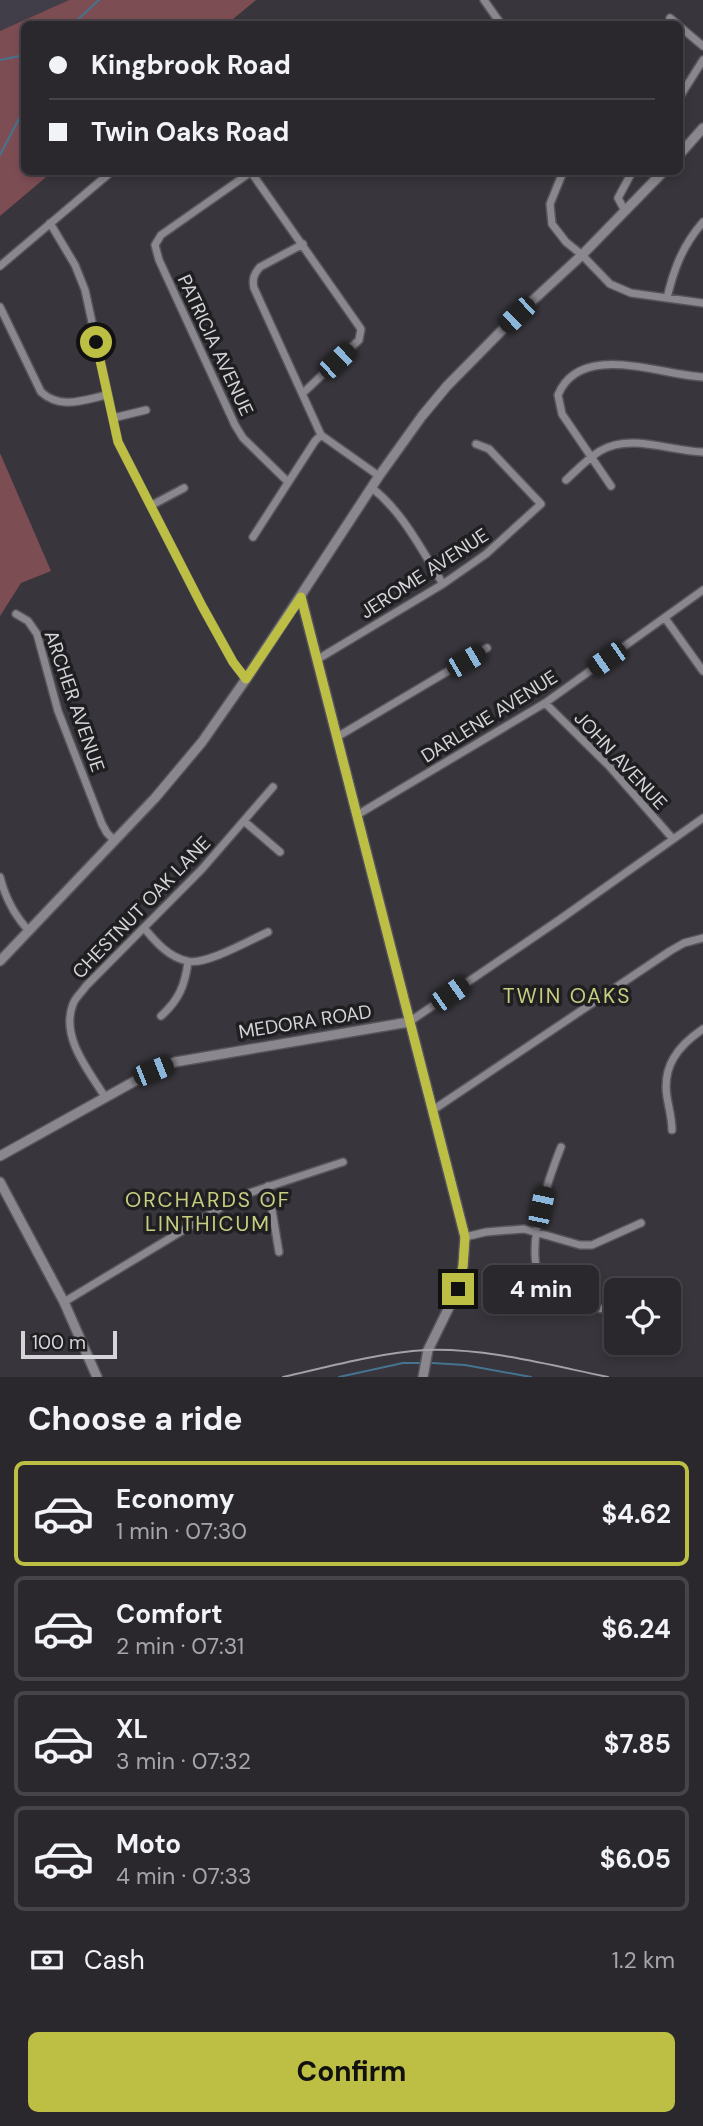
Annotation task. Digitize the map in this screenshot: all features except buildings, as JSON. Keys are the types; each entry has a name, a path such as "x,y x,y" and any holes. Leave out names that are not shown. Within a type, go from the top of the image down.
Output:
{"street":[{"path":"484,0 499,21"},
{"path":"683,29 703,46"},
{"path":"683,92 703,60"},
{"path":"683,150 703,128"},
{"path":"0,266 107,175"},
{"name":"PATRICIA AVENUE","path":"247,175 161,235 155,245 159,260 235,425 243,438 288,482"},
{"path":"253,175 361,329 359,340 303,393"},
{"path":"562,175 550,204 550,214 557,232 610,284 631,293 703,303"},
{"path":"625,211 618,198 630,175"},
{"path":"0,961 155,798 202,742 379,476 447,386 660,175"},
{"path":"667,298 682,250 703,222"},
{"path":"50,223 75,265 85,289 118,442 202,606 233,662 246,679"},
{"path":"303,244 260,267 253,280 321,435 379,476"},
{"path":"0,307 41,392 47,398 65,403 107,395"},
{"path":"611,486 558,404 558,395 568,378 584,368 607,364 703,377"},
{"path":"113,418 146,410"},
{"path":"253,537 321,435"},
{"path":"566,480 591,457 610,447 631,442 703,452"},
{"name":"JEROME AVENUE","path":"318,659 443,584 499,544 541,504 489,449 476,444"},
{"path":"152,505 184,488"},
{"path":"372,488 383,496 402,519 443,584"},
{"name":"DARLENE AVENUE","path":"357,815 545,703 703,590"},
{"path":"301,597 465,1237 458,1289 428,1350 423,1377"},
{"name":"ARCHER AVENUE","path":"16,614 28,621 37,634 58,711 102,824 115,841"},
{"path":"665,618 703,671"},
{"path":"337,737 487,648"},
{"name":"JOHN AVENUE","path":"545,703 609,766 673,839"},
{"name":"CHESTNUT OAK LANE","path":"105,1097 76,1049 70,1014 73,1002 202,869 273,787"},
{"name":"MEDORA ROAD","path":"0,1157 153,1071 183,1059 409,1022 703,818"},
{"path":"244,821 280,852"},
{"path":"0,877 4,892 20,921 29,931"},
{"path":"144,928 158,944 188,962 210,957 268,932"},
{"path":"433,1110 670,951 684,943 703,938"},
{"path":"161,1016 177,1000 182,990 188,962"},
{"path":"672,1130 666,1084 670,1063 680,1047 703,1029"},
{"path":"561,1147 544,1189 536,1231 537,1267 543,1284 549,1291 565,1300 604,1308"},
{"path":"64,1302 240,1196 343,1162"},
{"path":"0,1182 64,1302 97,1377"},
{"path":"268,1186 279,1252"},
{"path":"465,1237 486,1232 524,1229 580,1245 592,1245 641,1223"}],"shaded area":[{"path":"0,0 69,0 21,21 0,31"},
{"path":"69,0 256,0 231,21 22,21"},
{"path":"21,22 21,175 48,175 0,216 0,31"},
{"path":"0,453 51,571 21,583 0,616"}],"waterway":[{"path":"76,21 99,0"},
{"path":"0,60 21,56"},
{"path":"0,155 21,115"},
{"path":"339,1377 403,1363 420,1363"},
{"path":"432,1363 465,1365 531,1377"}],"tram line":[{"path":"283,1377 372,1357 426,1350 495,1354 608,1377"}],"district":[{"name":"TWIN OAKS","path":"567,996"},
{"name":"ORCHARDS OF LINTHICUM","path":"208,1212"}],"route":[{"path":"96,342 118,442 202,606 233,662 246,679 301,597 465,1237 458,1289"}]}
